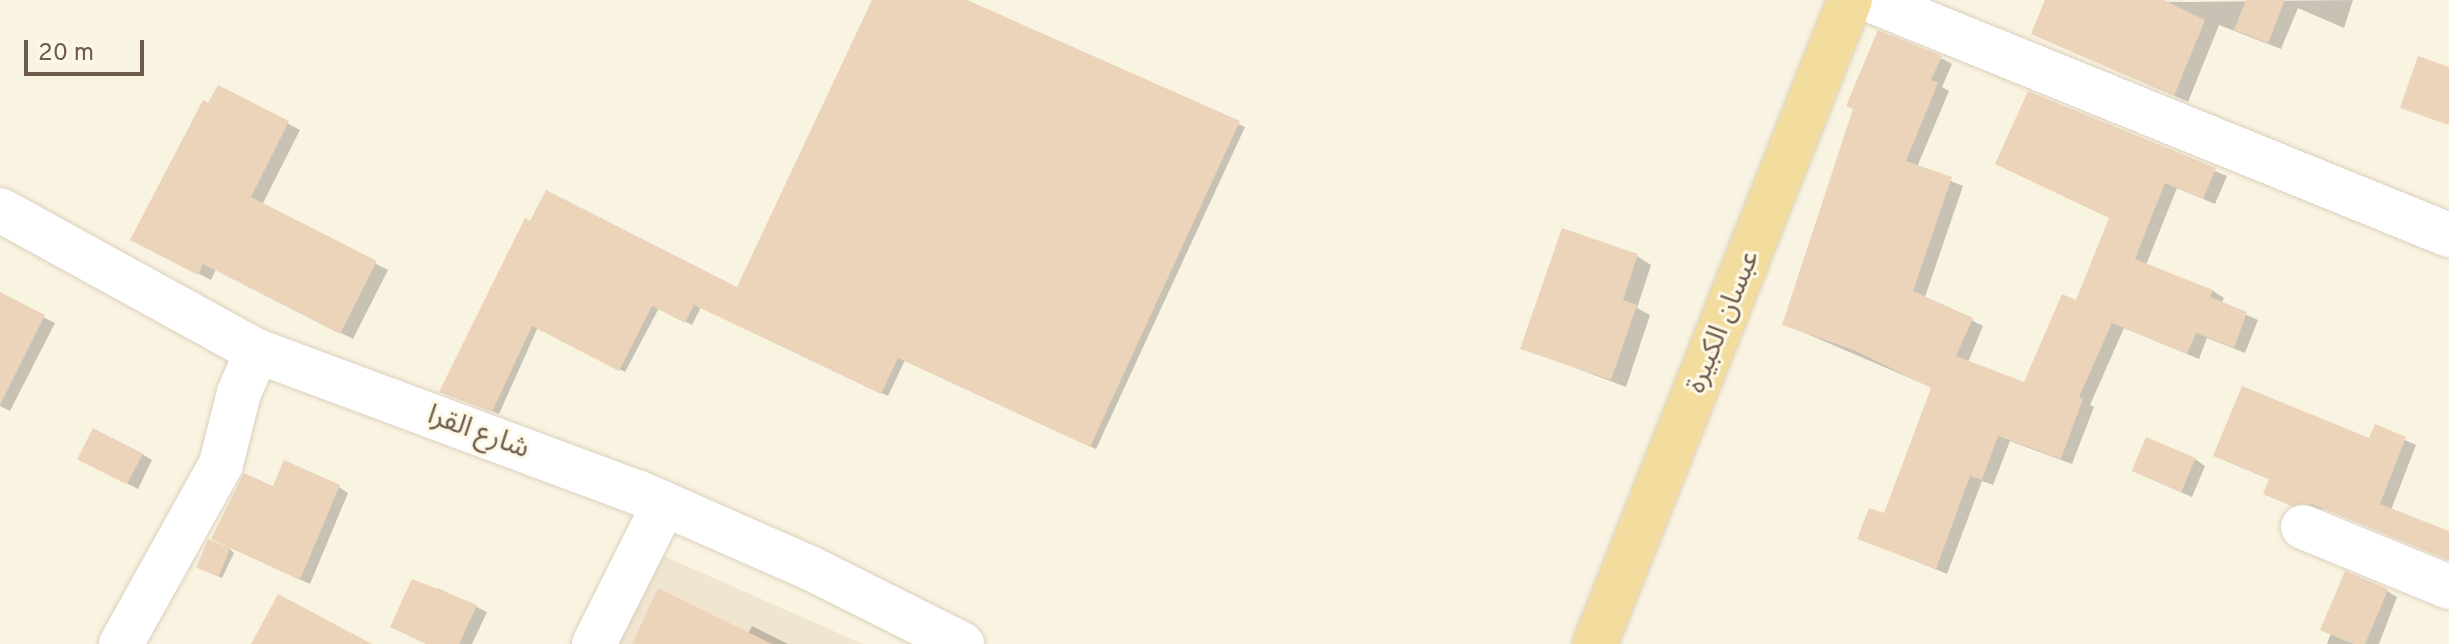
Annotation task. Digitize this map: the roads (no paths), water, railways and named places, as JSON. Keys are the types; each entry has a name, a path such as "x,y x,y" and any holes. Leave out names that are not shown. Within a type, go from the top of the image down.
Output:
{"main road":[{"name":"عبسان الكبيرة","path":"1595,644 1850,0"}],"street":[{"path":"1870,0 2449,235"},
{"name":"شارع القرا","path":"0,210 257,351 664,504 812,569 962,644"},
{"path":"121,644 221,464 239,393 257,351"},
{"path":"594,644 664,504"},
{"path":"2303,527 2449,587"}]}
